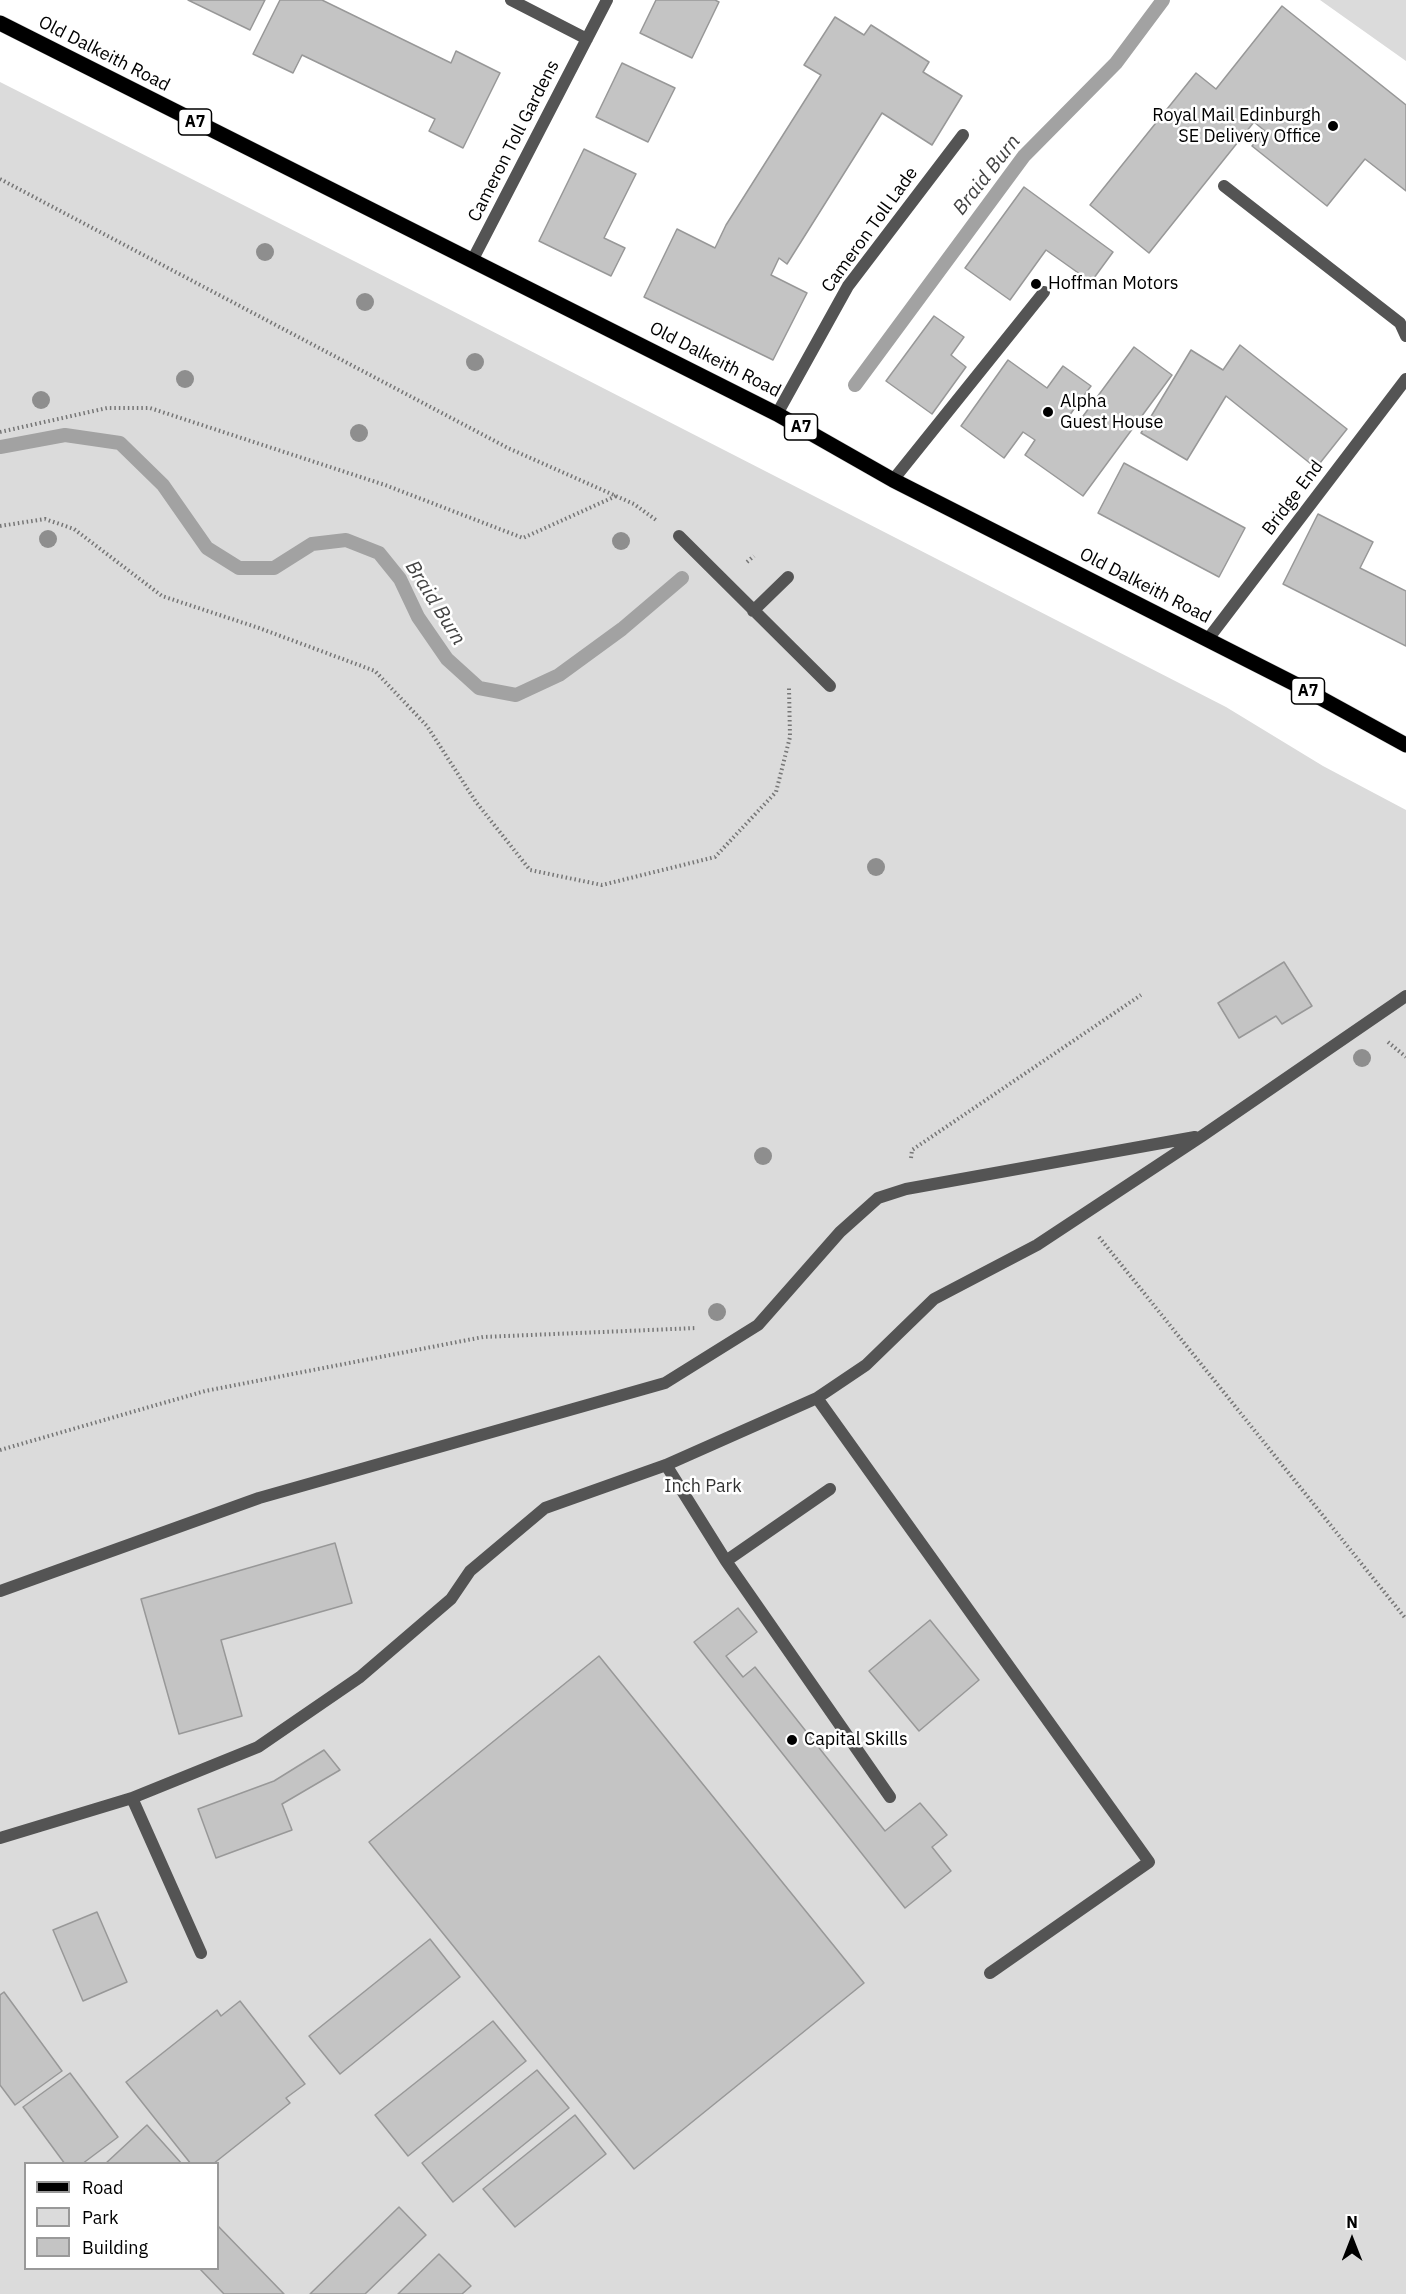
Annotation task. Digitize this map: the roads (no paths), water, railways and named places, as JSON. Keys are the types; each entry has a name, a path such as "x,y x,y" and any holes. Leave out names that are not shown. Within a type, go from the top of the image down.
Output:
{"main road":[{"name":"Old Dalkeith Road","path":"0,23 473,259 777,414 893,480 1208,639 1406,745"}],"street":[{"path":"511,0 587,39"},
{"name":"Cameron Toll Gardens","path":"473,259 607,0"},
{"name":"Cameron Toll Lade","path":"777,414 848,286 963,135"},
{"path":"1224,186 1400,323 1406,336"},
{"path":"893,480 1044,292"},
{"name":"Bridge End","path":"1208,639 1406,379"},
{"path":"679,536 830,686"},
{"path":"753,611 788,577"},
{"path":"0,1838 132,1798 258,1747 360,1677 451,1599 470,1571 545,1508 666,1465 817,1398 866,1365 934,1299 1037,1245 1202,1136 1406,996"},
{"path":"0,1591 259,1498 665,1383 758,1325 840,1232 878,1198 906,1189 1202,1136"},
{"path":"817,1398 1149,1862 990,1973"},
{"path":"666,1465 726,1561 890,1797"},
{"path":"726,1561 830,1489"},
{"path":"132,1798 201,1953"}],"waterway":[{"name":"Braid Burn","path":"855,385 1024,156 1116,63 1163,0"},
{"name":"Braid Burn","path":"0,447 65,435 120,443 163,485 207,548 239,568 274,568 312,544 346,540 379,553 400,579 418,617 447,659 479,688 516,695 559,675 622,629 682,578"}],"place":[{"name":"Royal Mail Edinburgh SE Delivery Office","path":"1333,126"},
{"name":"Hoffman Motors","path":"1036,284"},
{"name":"Alpha Guest House","path":"1048,412"},
{"name":"Capital Skills","path":"792,1740"}],"park label":[{"name":"Inch Park","path":"703,1487"}]}
